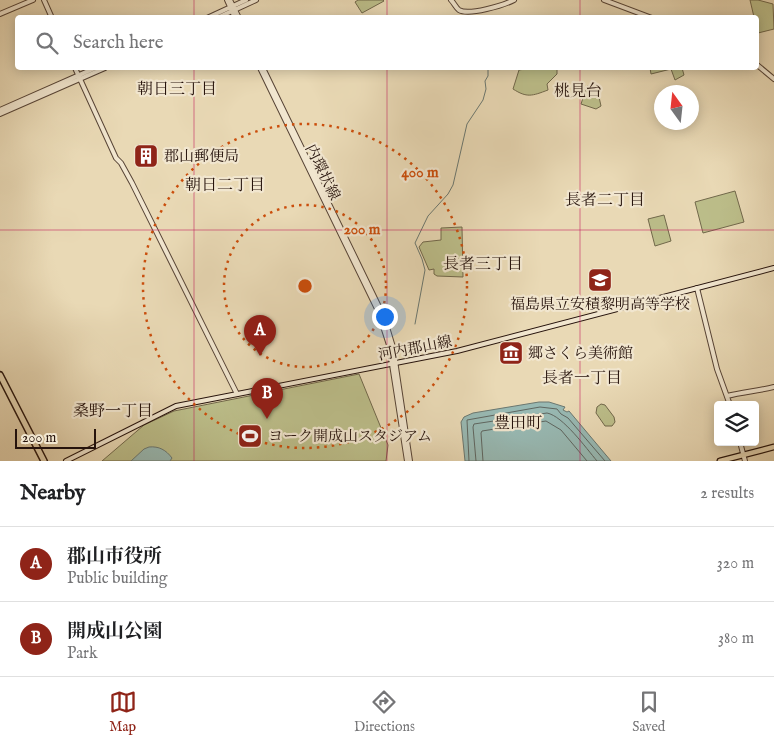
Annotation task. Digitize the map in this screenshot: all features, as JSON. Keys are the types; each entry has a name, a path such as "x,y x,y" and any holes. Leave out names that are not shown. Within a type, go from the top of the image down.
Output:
{"highway":[{"path":"0,374 44,461"}],"main road":[{"path":"720,461 774,447"}],"street":[{"path":"0,14 33,0"},
{"path":"44,0 51,15"},
{"path":"228,0 237,15"},
{"path":"222,15 246,0"},
{"path":"215,15 256,0"},
{"path":"452,0 459,10 464,11 487,9 514,0"},
{"path":"604,0 644,15"},
{"path":"233,8 234,15"},
{"path":"759,66 774,79"},
{"path":"76,70 116,158 125,169 237,394"},
{"path":"79,77 91,70"},
{"path":"0,112 99,70"},
{"name":"内環状線","path":"262,70 381,310 389,332 408,461"},
{"name":"河内郡山線","path":"66,461 172,408 497,342 774,268"},
{"path":"697,288 712,353 729,401"},
{"path":"727,396 746,391 774,388"},
{"path":"741,446 745,461"}],"green space":[{"path":"358,0 384,1 362,13 355,2"},
{"path":"750,0 773,4 774,29 759,33 759,15 754,15"},
{"path":"519,70 557,70 557,74 547,84 548,90 530,95 522,94 513,89"},
{"path":"650,70 667,70 651,74"},
{"path":"671,70 683,70 684,75 675,80"},
{"path":"587,86 597,88 601,106 596,109 581,104"},
{"path":"735,191 744,222 703,233 695,202"},
{"path":"664,215 671,241 655,246 648,219"},
{"path":"462,227 463,277 437,276 434,274 434,269 429,270 419,247 423,242 441,240 441,228"},
{"path":"359,374 388,445 386,461 102,461 144,425 174,411"},
{"path":"601,404 605,405 614,417 615,422 612,426 605,426 596,413 597,407"}],"water":[{"path":"549,402 565,407 563,410 569,411 611,461 465,461 461,422 464,417 473,413"},
{"path":"149,447 162,449 172,458 170,461 131,461"}],"waterway":[{"path":"415,324 425,270 415,243 428,216 448,194 453,185 467,124 483,100 488,70"}],"place":[{"name":"郡山郵便局","path":"146,156"},
{"name":"福島県立安積黎明高等学校","path":"600,280"},
{"name":"郷さくら美術館","path":"511,353"},
{"name":"郡山市役所","path":"260,356"},
{"name":"開成山公園","path":"267,419"},
{"name":"ヨーク開成山スタジアム","path":"250,436"}],"district":[{"name":"朝日三丁目","path":"177,88"},
{"name":"桃見台","path":"578,90"},
{"name":"朝日二丁目","path":"225,184"},
{"name":"長者二丁目","path":"605,199"},
{"name":"長者三丁目","path":"483,263"},
{"name":"長者一丁目","path":"582,377"},
{"name":"桑野一丁目","path":"113,410"},
{"name":"豊田町","path":"518,422"}]}
